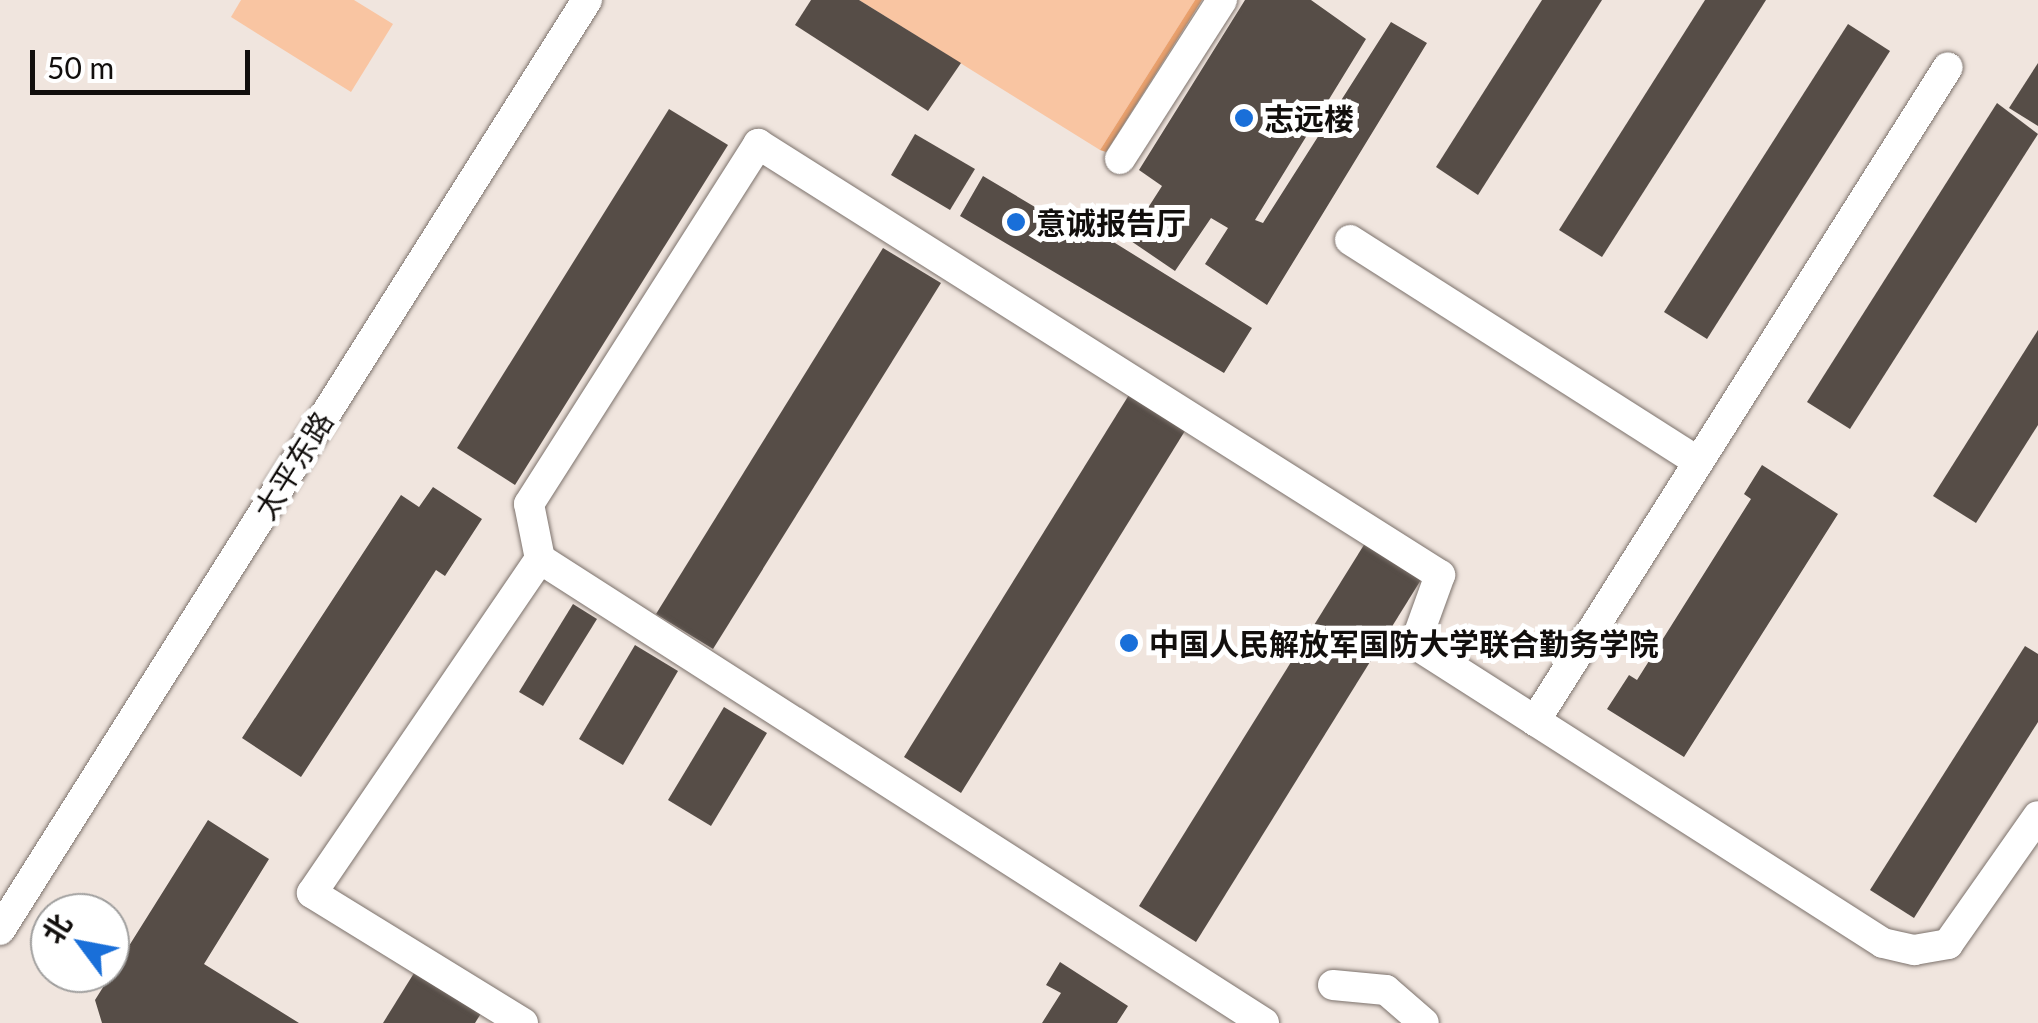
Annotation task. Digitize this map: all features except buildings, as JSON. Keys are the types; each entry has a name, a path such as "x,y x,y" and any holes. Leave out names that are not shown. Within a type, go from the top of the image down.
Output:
{"street":[{"name":"太平东路","path":"0,930 586,0"},
{"path":"1120,158 1222,0"},
{"path":"1535,721 1948,66"},
{"path":"1264,1023 540,559 528,504 758,144 1440,575 1415,644 1884,942 1914,950 1948,944 1969,922 2038,816"},
{"path":"1350,240 1698,462"},
{"path":"523,1023 312,893 540,559"},
{"path":"1332,985 1386,990 1424,1023"}],"shaded area":[{"path":"241,0 354,0 393,24 351,92 231,17"},
{"path":"859,0 1195,0 1100,150"},
{"path":"1195,0 1202,0 1106,152 1100,150"}],"place":[{"name":"志远楼","path":"1244,118"},
{"name":"意诚报告厅","path":"1016,222"},
{"name":"中国人民解放军国防大学联合勤务学院","path":"1129,643"}]}
